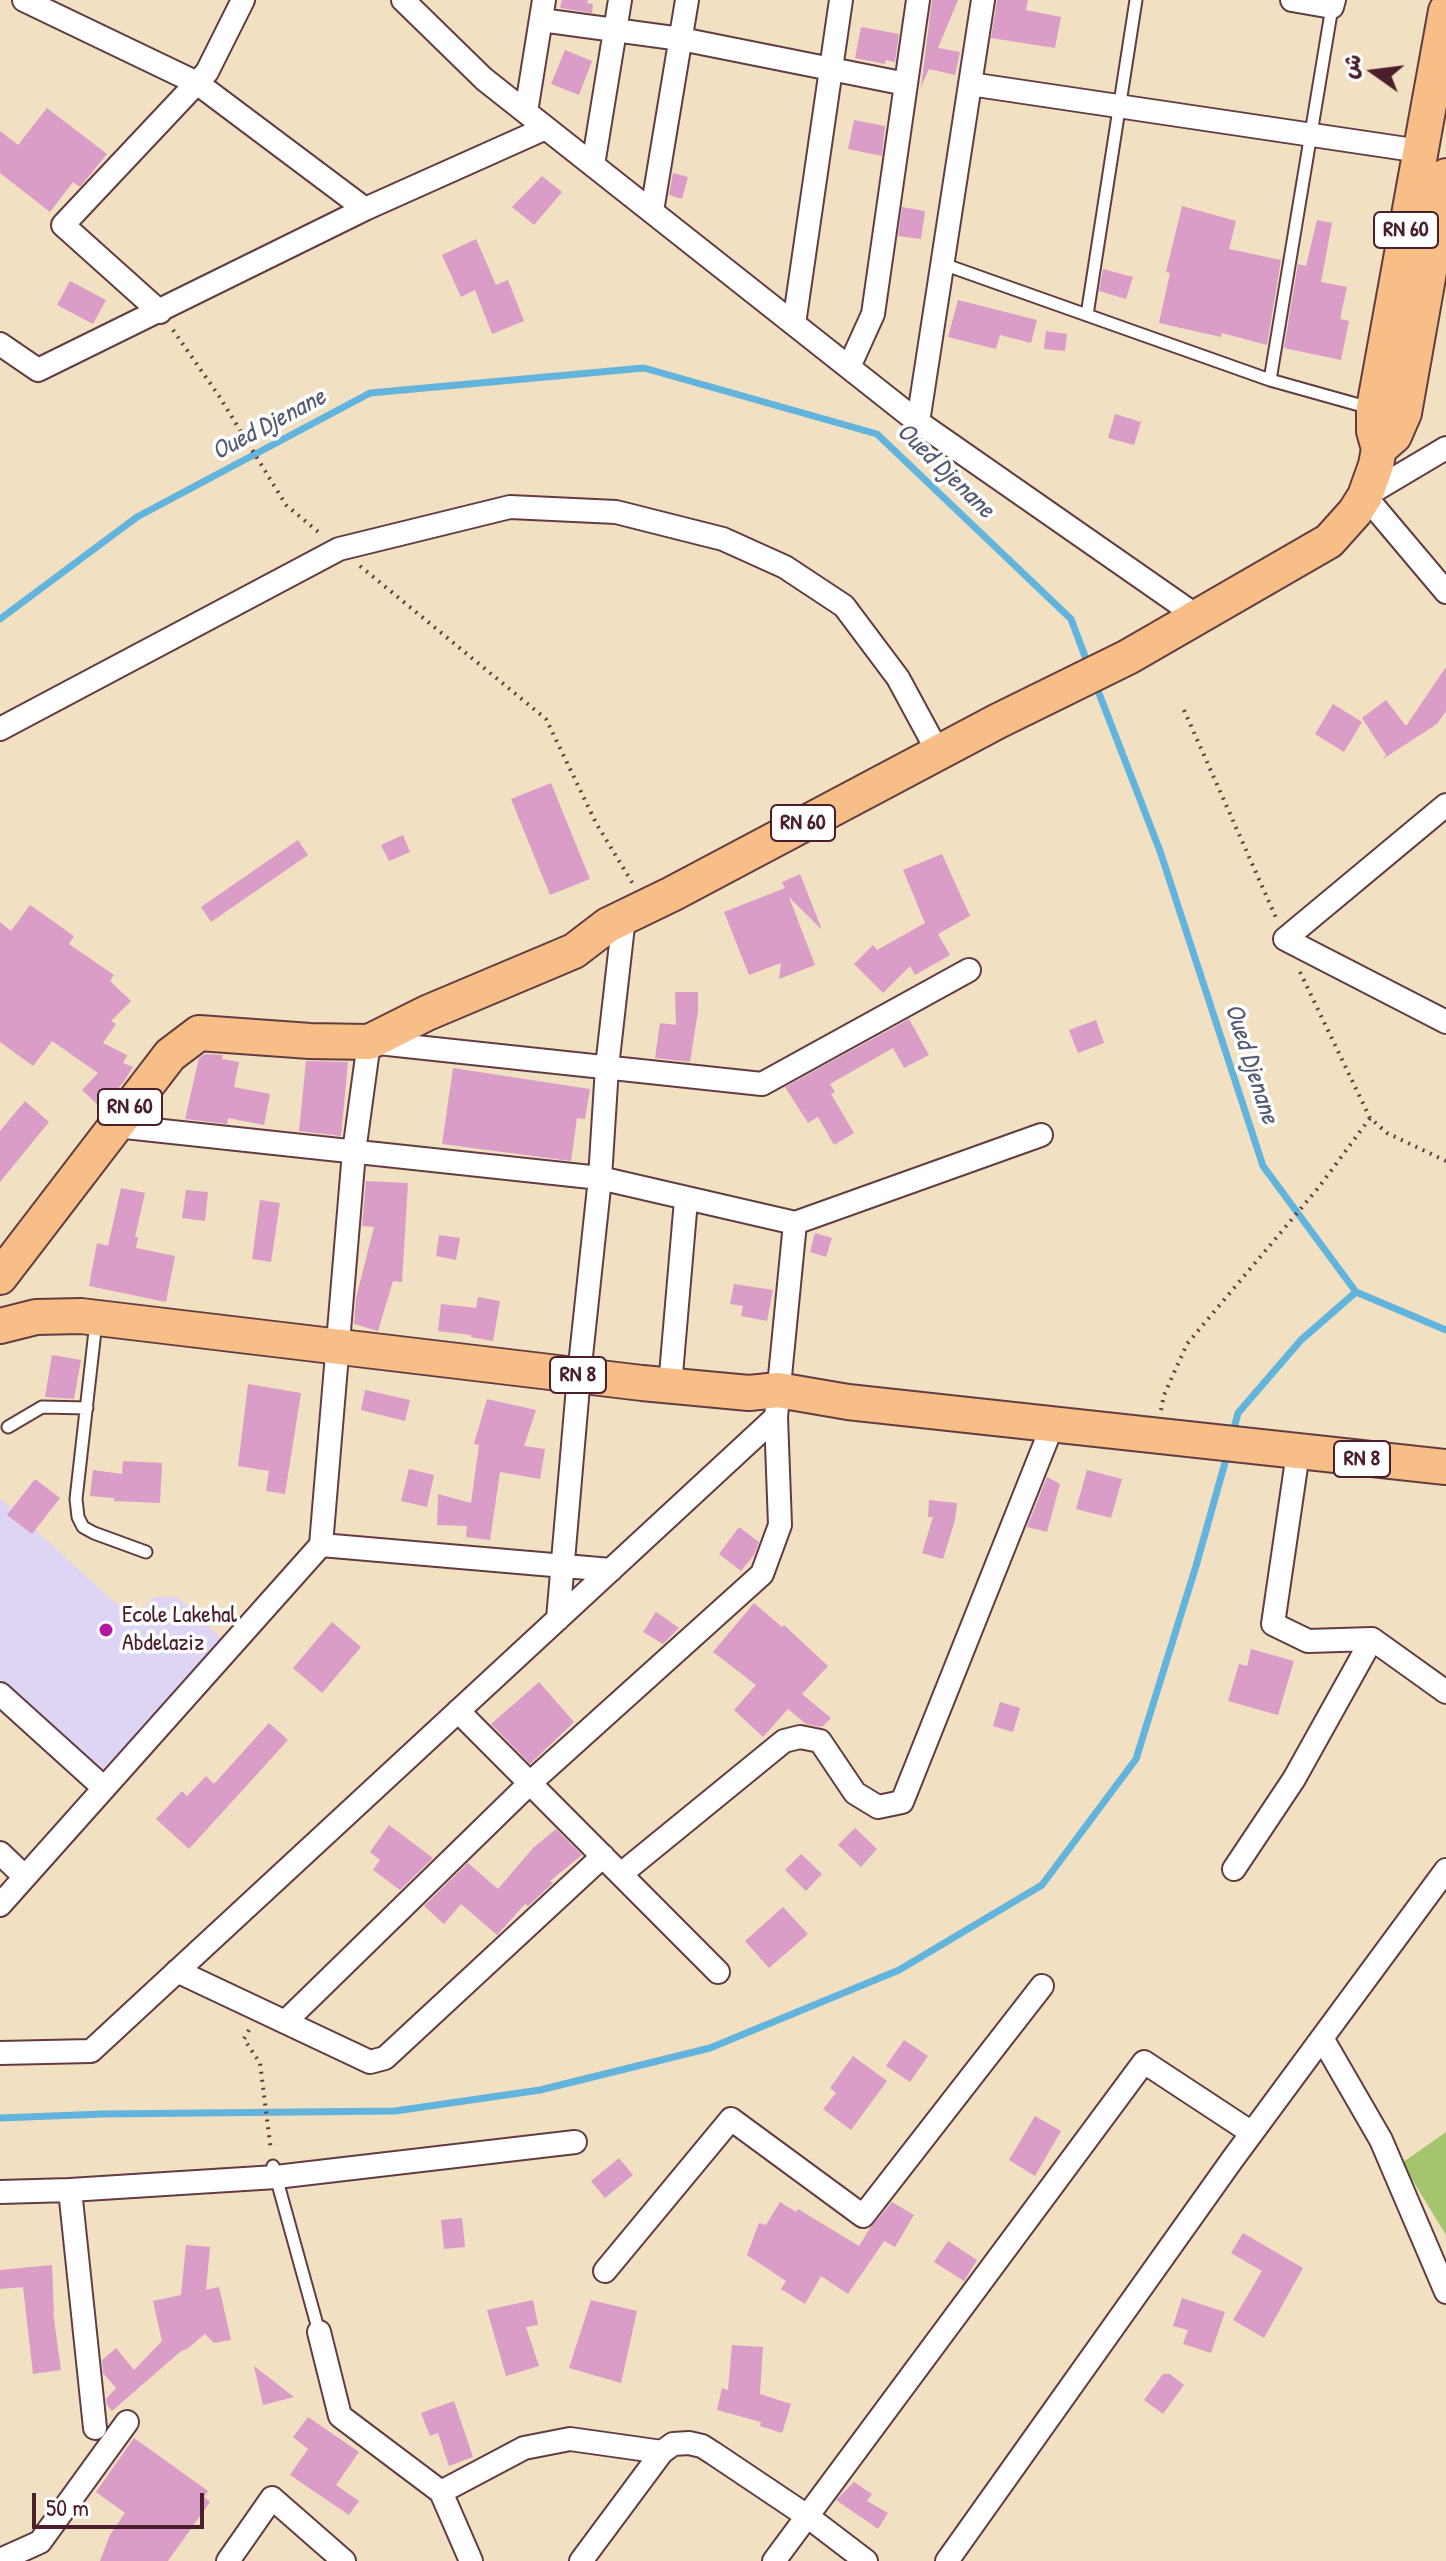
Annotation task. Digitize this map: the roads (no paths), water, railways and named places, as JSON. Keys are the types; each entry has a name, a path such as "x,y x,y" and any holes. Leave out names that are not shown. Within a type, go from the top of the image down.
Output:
{"main road":[{"name":"RN 60","path":"0,1277 170,1055 199,1033 310,1041 524,948 626,916 998,721 1128,657 1329,541 1365,496 1376,465 1379,449 1374,431 1374,408 1446,11"},
{"name":"RN 60","path":"1379,449 1394,436 1402,422 1446,176"},
{"path":"310,1041 369,1042 427,1013 574,951 626,916"},
{"name":"RN 8","path":"0,1326 36,1317 97,1318 749,1393 777,1404 848,1402 1446,1467"}],"street":[{"path":"24,0 197,83 365,209"},
{"path":"160,312 63,225 207,72 243,0"},
{"path":"403,0 425,10 484,79 918,422 1198,617"},
{"path":"593,165 620,0"},
{"path":"652,211 687,0"},
{"path":"794,324 841,0"},
{"path":"849,367 873,314 918,0"},
{"path":"918,422 983,0"},
{"path":"1292,0 1333,3"},
{"path":"526,112 543,10 616,30 832,67 906,84"},
{"path":"970,84 1420,151"},
{"path":"0,344 38,370 365,209 546,128"},
{"path":"1446,448 1365,496 1446,592"},
{"path":"0,729 339,549 510,507 616,512 723,539 785,567 844,606 898,678 938,752"},
{"path":"1442,816 1285,939 1446,1022"},
{"path":"558,1619 600,1178 607,1067 626,916"},
{"path":"0,1905 321,1545 354,1152 369,1042 762,1084 969,970"},
{"path":"116,1126 600,1178 795,1223 1041,1135"},
{"path":"670,1386 686,1200"},
{"path":"285,2022 530,1783 762,1574 780,1525 777,1404 795,1223"},
{"path":"0,2053 91,2051 611,1570 777,1404"},
{"path":"621,1874 784,1741 800,1737 820,1741 855,1793 878,1807 902,1802 1053,1424"},
{"path":"1289,1451 1273,1624 1308,1641 1372,1639 1446,1692"},
{"path":"321,1545 611,1570"},
{"path":"1234,1869 1294,1779 1372,1639"},
{"path":"0,1694 104,1788"},
{"path":"458,1711 718,1972"},
{"path":"0,1853 25,1877"},
{"path":"177,1971 370,2062 385,2058 603,1856"},
{"path":"947,2561 1252,2133 1446,1870"},
{"path":"605,2271 731,2119 863,2216 1042,1986"},
{"path":"1322,2038 1381,2140 1446,2292"},
{"path":"774,2561 1144,2062 1252,2133"},
{"path":"0,2192 70,2190 575,2142"},
{"path":"70,2190 95,2428"},
{"path":"319,2332 340,2416 441,2492 471,2561"},
{"path":"0,2560 40,2542 127,2422"},
{"path":"441,2492 524,2448 570,2439 662,2452"},
{"path":"581,2561 662,2452 673,2444 689,2443 702,2446 807,2516 866,2561"},
{"path":"228,2561 272,2498 344,2561"}],"lane":[{"path":"1087,315 1136,0"},
{"path":"1270,380 1333,3"},
{"path":"943,264 1270,380 1374,408"},
{"path":"97,1318 76,1499 78,1517 83,1527 94,1533 146,1552"},
{"path":"8,1427 42,1407 87,1408"},
{"path":"274,2172 319,2332"}],"waterway":[{"name":"Oued Djenane","path":"0,619 137,517 370,393 644,368 877,434 1071,619 1089,667"},
{"name":"Oued Djenane","path":"1095,683 1160,851 1263,1166 1356,1292 1446,1330"},
{"path":"1232,1436 1238,1413 1301,1340 1356,1292"},
{"path":"0,2118 395,2111 540,2090 710,2048 899,1970 1042,1885 1136,1759 1228,1452"}],"place":[{"name":"Ecole Lakehal Abdelaziz","path":"106,1630"}]}
